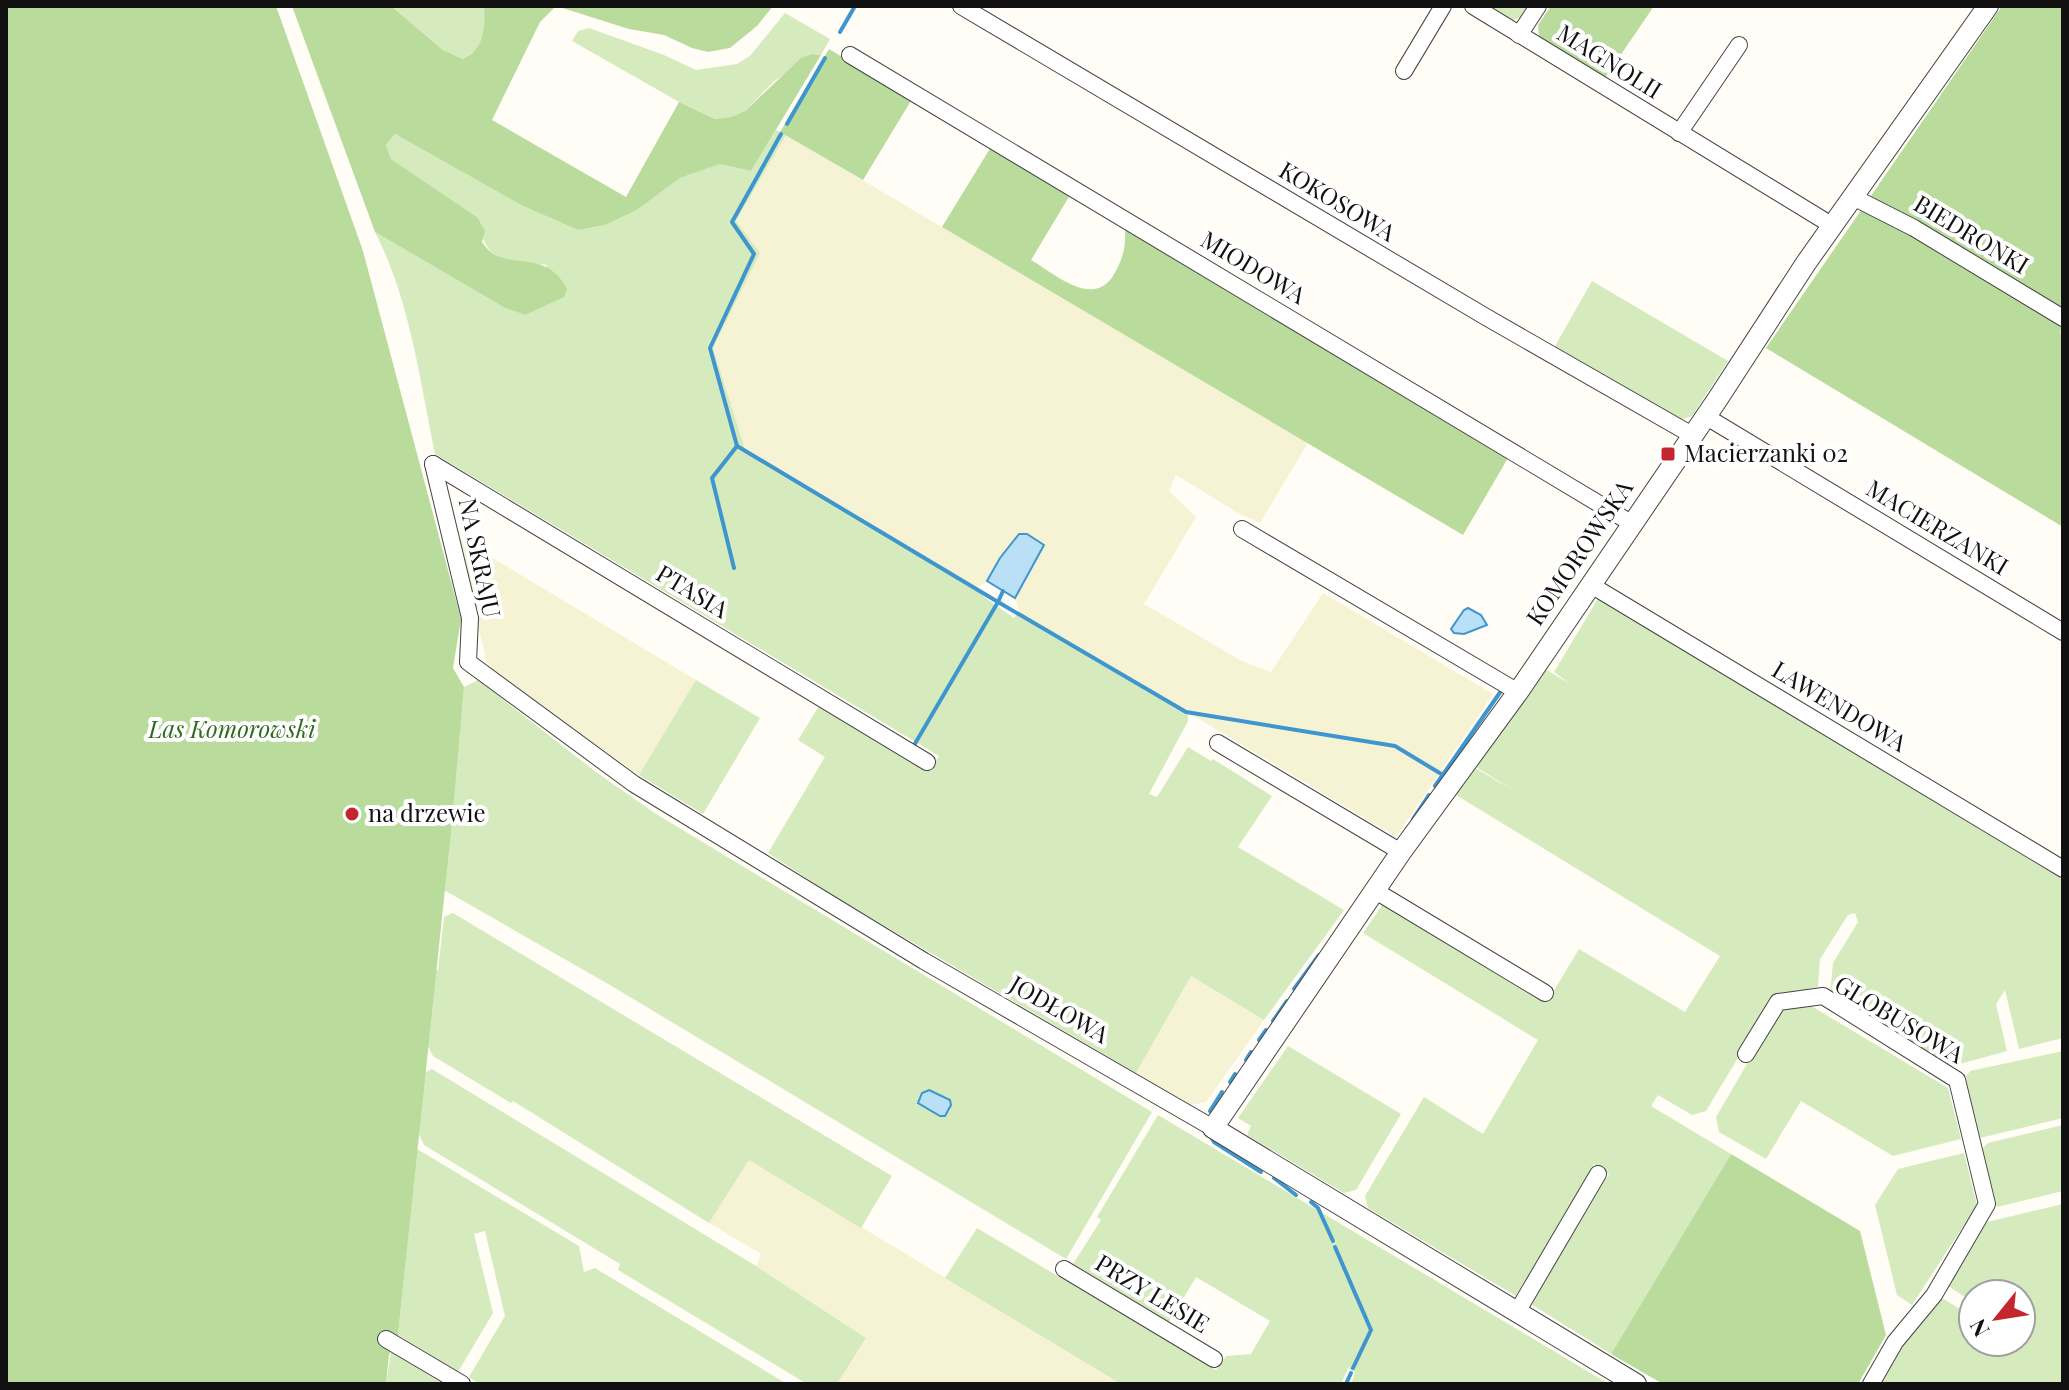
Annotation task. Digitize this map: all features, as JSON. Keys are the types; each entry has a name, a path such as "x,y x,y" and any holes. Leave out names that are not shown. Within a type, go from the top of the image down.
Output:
{"street":[{"name":"KOKOSOWA","path":"961,6 1486,317 1692,435"},
{"path":"1404,71 1443,6"},
{"name":"MAGNOLII","path":"1473,6 1833,226"},
{"path":"1519,35 1538,6"},
{"name":"KOMOROWSKA","path":"1213,1128 1374,890 1518,692 1833,226 1988,6"},
{"path":"1679,133 1739,45"},
{"name":"MIODOWA","path":"850,55 1631,523"},
{"name":"BIEDRONKI","path":"1853,197 1914,228 2063,318"},
{"name":"MACIERZANKI","path":"1705,416 2063,632"},
{"name":"NA SKRAJU","path":"433,464 470,618 468,662"},
{"name":"PTASIA","path":"433,464 927,762"},
{"path":"1242,529 1518,692"},
{"name":"LAWENDOWA","path":"1591,585 2063,869"},
{"name":"JODŁOWA","path":"468,662 634,784 924,961 1213,1128 1636,1384"},
{"path":"1218,743 1401,852"},
{"path":"1374,890 1545,993"},
{"name":"GLOBUSOWA","path":"1746,1054 1778,1002 1823,996 1957,1080 1987,1204 1934,1295 1895,1342 1871,1384"},
{"path":"1517,1312 1598,1174"},
{"name":"PRZY LESIE","path":"1064,1269 1214,1359"},
{"path":"386,1339 462,1384"}],"shaded area":[{"path":"786,135 1308,443 1260,523 1176,475 1169,491 1196,517 1144,604 1242,661 1271,672 1323,593 1493,694 1396,837 1019,611 1015,598 1043,545 1000,558 987,581 977,587 745,449 713,348 759,253 736,221"},
{"path":"456,536 696,680 639,775 496,673 487,662"},
{"path":"1191,976 1264,1020 1206,1102 1191,1105 1136,1073"},
{"path":"749,1159 1121,1384 837,1384 866,1338 756,1266 761,1254 709,1223"}],"green space":[{"name":"Las Komorowski","path":"6,6 276,6 363,251 461,619 453,668 464,687 398,1335 389,1355 386,1384 6,1384"},
{"path":"292,6 391,6 443,50 463,59 480,43 484,30 484,6 556,6 540,22 492,120 626,197 679,102 715,119 731,117 745,111 801,58 821,55 751,171 720,164 680,178 637,210 605,225 578,230 523,206 395,134 386,145 391,159 477,217 485,231 482,242 491,252 512,260 536,263 558,275 567,289 564,297 525,315 505,308 375,232"},
{"path":"391,6 484,6 480,43 463,59 443,50"},
{"path":"556,6 773,6 757,26 730,48 708,52 664,35 629,29"},
{"path":"1488,6 1532,6 1524,17 1512,20"},
{"path":"1551,6 1654,6 1605,78 1539,37 1538,25"},
{"path":"2002,6 2063,6 2063,326 2060,332 2063,334 2063,527 1766,348"},
{"path":"785,13 830,39 821,55 812,54 773,82 745,111 731,117 715,119 679,102 572,41 578,31 589,28 696,70 737,64 750,56"},
{"path":"829,49 912,99 863,180 780,132"},
{"path":"776,130 786,135 736,221 760,253 713,348 745,449 977,587 984,597 1014,618 1019,611 1188,712 1188,721 1149,794 1157,797 1188,747 1272,796 1238,847 1344,910 1264,1020 1191,976 1136,1073 832,895 768,853 825,757 798,740 819,706 930,770 939,756 435,454 405,313 375,232 505,308 525,315 547,265 508,260 492,252 486,245 477,217 391,159 386,145 395,134 523,206 578,230 605,225 637,210 680,178 720,164 751,171"},
{"path":"991,147 1070,195 1031,260 1062,280 1084,289 1104,285 1113,276 1121,259 1125,228 1508,458 1463,535 942,227"},
{"path":"1592,281 1728,361 1692,416 1678,421 1554,348"},
{"path":"1599,597 2063,875 2063,1038 2019,1049 2005,990 1996,1004 2007,1051 1949,1067 1847,997 1844,1002 1830,995 1833,963 1858,922 1855,913 1848,915 1820,959 1818,987 1775,996 1706,1111 1692,1115 1658,1095 1651,1106 1731,1154 1611,1354 1531,1304 1609,1174 1594,1164 1516,1296 1368,1208 1365,1196 1424,1097 1483,1134 1538,1040 1363,933 1383,904 1547,1002 1579,949 1685,1012 1720,956 1456,795 1475,768 1518,793 1476,767 1545,669 1570,684 1554,672"},
{"path":"478,680 596,772 656,814 1152,1112 1066,1259 610,985 444,890 464,687"},
{"path":"696,680 760,718 703,814 639,775"},
{"path":"453,913 892,1176 861,1228 749,1160 709,1223 513,1101 511,1103 433,1056 427,1044 434,969 438,970 444,917"},
{"path":"1808,1004 1948,1088 1961,1139 1893,1156 1801,1101 1766,1159 1719,1132 1716,1117 1775,1016 1790,1006"},
{"path":"1288,1046 1401,1114 1356,1190 1344,1193 1247,1135 1251,1126 1238,1118"},
{"path":"2063,1051 2063,1118 1980,1138 1965,1078 1970,1071"},
{"path":"432,1069 756,1266 866,1338 837,1384 807,1384 618,1270 620,1264 424,1145 418,1132 424,1073"},
{"path":"1158,1115 1609,1384 1351,1384 1355,1373 1348,1368 1341,1384 1121,1384 945,1278 977,1228 1216,1370 1226,1356 1251,1354 1270,1321 1196,1277 1169,1322 1073,1264 1101,1220 1097,1217"},
{"path":"2063,1125 2063,1191 1997,1207 1982,1149 1988,1143"},
{"path":"417,1149 579,1246 584,1272 595,1268 787,1384 479,1384 469,1377 505,1316 485,1231 474,1234 493,1313 458,1372 398,1335"},
{"path":"1964,1153 1977,1205 1912,1305 1897,1295 1875,1205 1898,1169"},
{"path":"1731,1154 1860,1231 1886,1335 1858,1384 1663,1384 1611,1354"},
{"path":"2063,1204 2063,1384 1880,1384 1903,1344 1942,1298 1957,1307 1957,1358 2037,1358 2037,1278 1957,1278 1957,1292 1948,1286 1987,1222"},
{"path":"391,1352 443,1384 386,1384"}],"water":[{"path":"1019,534 1027,534 1044,545 1015,598 987,581"},
{"path":"1468,608 1481,615 1487,625 1464,634 1454,633 1451,629"},
{"path":"929,1090 950,1100 951,1105 945,1116 918,1103 922,1093"}],"waterway":[{"path":"840,32 855,6"},
{"path":"787,124 825,58"},
{"path":"781,134 732,222 754,254 710,348 737,446 998,602 913,747"},
{"path":"734,568 712,478 737,446"},
{"path":"1003,591 998,602 1186,712 1395,746 1443,775"},
{"path":"1435,786 1501,691"},
{"path":"1413,819 1429,795"},
{"path":"1294,989 1319,955"},
{"path":"1273,1021 1287,1001"},
{"path":"1259,1040 1266,1030"},
{"path":"1246,1060 1251,1052"},
{"path":"1230,1082 1235,1074"},
{"path":"1210,1111 1222,1092"},
{"path":"1211,1137 1261,1172"},
{"path":"1274,1178 1296,1195"},
{"path":"1311,1202 1318,1208 1333,1241"},
{"path":"1335,1247 1371,1330 1353,1368"},
{"path":"1346,1384 1351,1373"}],"place":[{"name":"Macierzanki 02","path":"1668,454"},
{"name":"na drzewie","path":"352,814"}]}
